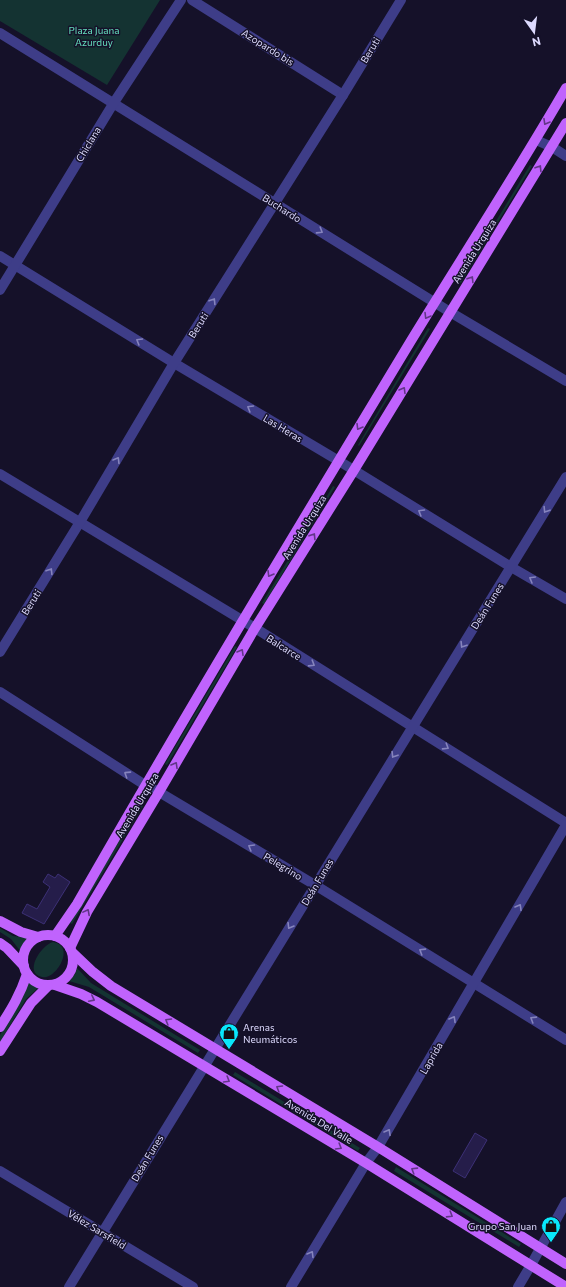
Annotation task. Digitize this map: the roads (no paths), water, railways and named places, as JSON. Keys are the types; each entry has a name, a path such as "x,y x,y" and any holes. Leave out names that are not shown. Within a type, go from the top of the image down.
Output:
{"main road":[{"path":"55,936 77,904 145,785 339,460 536,140 566,88"},
{"name":"Avenida Urquiza","path":"72,950 87,912 255,628 354,470 566,123"},
{"path":"0,921 21,932 38,937"},
{"path":"0,1027 21,993 25,970 23,957 31,942 38,937 46,935 55,936 63,940 72,950 74,961 72,969 68,976 62,981 51,985 31,1003 0,1052"},
{"path":"0,943 7,948 33,980 40,984 51,985"},
{"name":"Avenida Del Valle","path":"72,950 93,972 111,986 378,1147 566,1264"},
{"name":"Avenida Del Valle","path":"51,985 81,994 97,1002 366,1163 566,1287"}],"street":[{"name":"Chiclana","path":"0,290 112,104 180,0"},
{"name":"Azopardo bis","path":"192,0 343,95"},
{"name":"Beruti","path":"0,652 80,522 174,363 401,0"},
{"name":"Buchardo","path":"0,33 112,104 450,312 566,381"},
{"path":"536,140 552,147 566,156"},
{"name":"Las Heras","path":"0,256 174,363 339,460 511,567 566,599"},
{"name":"Balcarce","path":"0,474 255,628 566,824"},
{"name":"Deán Funes","path":"69,1287 566,477"},
{"name":"Pelegrino","path":"0,692 145,785 315,885 566,1040"},
{"name":"Laprida","path":"291,1287 366,1163 378,1147 566,824"},
{"name":"Vélez Sarsfield","path":"0,1171 193,1287"},
{"path":"518,1287 566,1202"}],"place":[{"name":"Arenas Neumáticos","path":"229,1050"},
{"name":"Grupo San Juan","path":"551,1243"}],"park label":[{"name":"Plaza Juana Azurduy","path":"94,36"}]}
